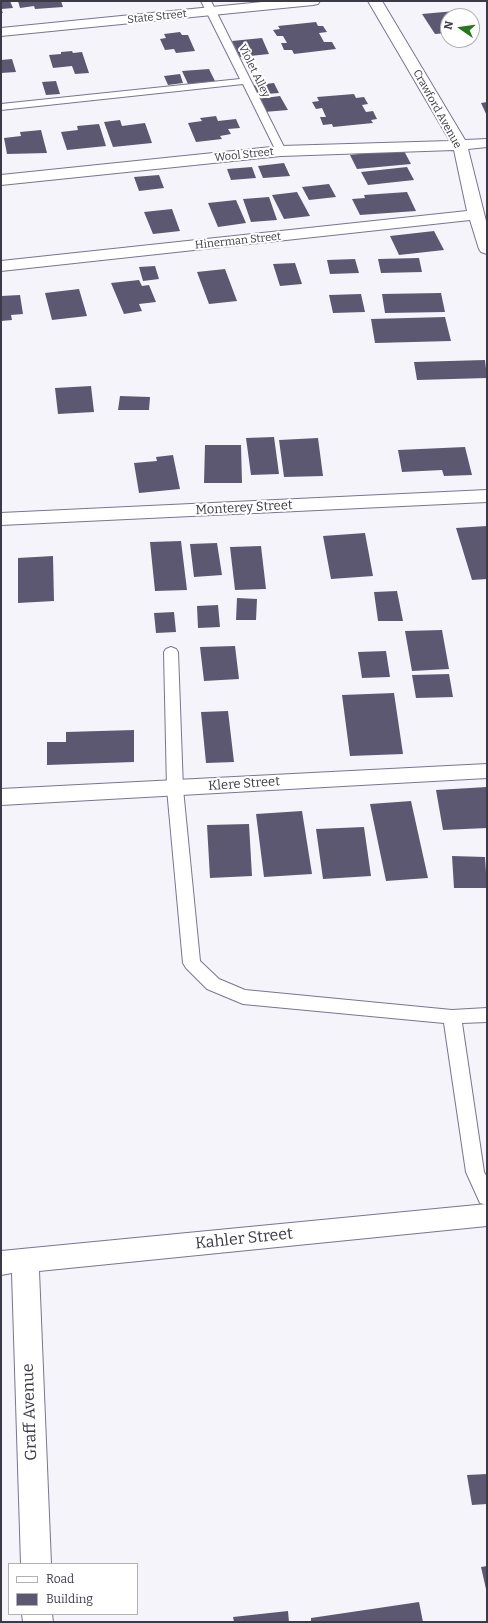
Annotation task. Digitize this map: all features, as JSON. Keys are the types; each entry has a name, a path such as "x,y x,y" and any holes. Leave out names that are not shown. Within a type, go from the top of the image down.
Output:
{"street":[{"name":"State Street","path":"1,32 209,6 313,1"},
{"name":"Crawford Avenue","path":"375,1 460,146 476,215 484,234 487,249"},
{"name":"Wool Street","path":"1,180 280,151 460,146 487,143"},
{"name":"Hinerman Street","path":"1,266 476,215"},
{"name":"Monterey Street","path":"1,519 487,496"},
{"name":"Klere Street","path":"1,797 175,789 487,771"},
{"name":"Kahler Street","path":"13,1262 487,1215"},
{"name":"Graff Avenue","path":"13,1262 36,1563"}],"lane":[{"name":"Violet Alley","path":"209,6 280,151"},
{"path":"1,107 246,81"},
{"path":"171,652 175,789 192,963 213,984 243,997 452,1017 487,1015"},
{"path":"452,1017 475,1172 487,1197"}],"building":[{"path":"1,1 10,1 13,8 1,9"},
{"path":"18,1 61,1 63,7 35,9 34,6 20,8"},
{"path":"440,12 440,34 435,34 422,14"},
{"path":"316,22 318,26 323,26 327,32 319,33 324,42 332,42 336,49 294,54 292,50 284,50 281,43 287,43 283,36 277,36 273,30 280,29 278,26"},
{"path":"180,32 182,35 188,35 195,51 176,53 174,49 165,50 160,39 166,38 164,34"},
{"path":"262,38 269,54 240,57 232,41"},
{"path":"72,51 73,53 82,52 89,73 75,74 72,66 53,68 49,55"},
{"path":"12,59 16,72 1,73 1,60"},
{"path":"209,69 215,81 188,84 182,71"},
{"path":"180,74 183,83 168,85 164,76"},
{"path":"56,81 60,94 46,95 42,82"},
{"path":"274,83 279,93 253,95 248,86"},
{"path":"354,94 356,98 364,97 368,104 362,105 366,112 373,111 377,119 371,120 373,123 333,127 332,124 323,125 320,117 326,117 322,108 316,109 312,102 319,101 317,97"},
{"path":"280,96 288,110 264,112 257,99"},
{"path":"487,102 487,116 481,103"},
{"path":"216,116 218,121 236,119 240,128 228,129 231,134 220,136 222,139 196,142 188,123 202,121 200,118"},
{"path":"120,120 122,126 145,123 152,143 113,147 104,122"},
{"path":"99,124 106,146 67,150 61,132 78,130 77,126"},
{"path":"41,130 47,153 7,154 4,138 21,136 20,132"},
{"path":"403,149 411,164 357,169 350,155"},
{"path":"284,163 290,176 263,178 258,166"},
{"path":"252,167 256,178 231,180 227,169"},
{"path":"407,167 414,180 368,185 361,172"},
{"path":"159,175 164,188 139,191 134,177"},
{"path":"329,184 336,197 309,200 302,187"},
{"path":"297,192 310,216 284,219 272,195"},
{"path":"407,192 416,211 360,215 352,199 365,198 364,195"},
{"path":"269,197 277,220 251,222 243,199"},
{"path":"236,200 246,223 218,227 208,203"},
{"path":"172,209 180,231 153,234 144,212"},
{"path":"434,231 444,250 399,255 390,236"},
{"path":"419,258 422,272 381,273 378,259"},
{"path":"355,259 359,273 330,274 327,260"},
{"path":"295,263 302,284 280,286 273,264"},
{"path":"155,266 159,279 143,281 139,267"},
{"path":"225,269 237,301 209,304 197,272"},
{"path":"139,280 142,286 149,285 156,302 139,304 142,311 124,314 111,283"},
{"path":"79,289 87,316 52,320 45,293"},
{"path":"441,293 445,312 385,313 382,294"},
{"path":"361,294 365,312 333,313 329,295"},
{"path":"20,295 23,314 11,315 12,320 1,321 1,296"},
{"path":"445,317 451,341 375,343 371,319"},
{"path":"485,360 487,378 417,380 414,362"},
{"path":"91,386 94,412 58,414 55,388"},
{"path":"120,396 150,397 149,410 118,410"},
{"path":"274,437 279,474 251,475 246,438"},
{"path":"318,438 323,476 284,477 279,440"},
{"path":"205,445 241,445 242,483 204,483"},
{"path":"465,447 472,475 444,476 442,470 402,472 398,450"},
{"path":"173,455 180,489 139,493 134,463 157,461 156,457"},
{"path":"487,526 487,579 472,580 456,528"},
{"path":"365,533 373,576 331,579 323,536"},
{"path":"181,541 187,590 155,591 150,542"},
{"path":"217,543 222,575 194,577 190,544"},
{"path":"261,546 266,589 235,590 230,547"},
{"path":"53,556 54,601 18,603 18,558"},
{"path":"397,591 403,621 378,621 374,592"},
{"path":"237,598 257,599 256,620 236,620"},
{"path":"218,605 220,627 198,628 197,606"},
{"path":"174,612 176,632 156,633 154,613"},
{"path":"442,630 449,669 412,671 405,631"},
{"path":"235,646 239,679 204,681 200,647"},
{"path":"386,651 390,677 362,678 358,652"},
{"path":"449,674 453,697 416,698 412,675"},
{"path":"394,693 403,754 350,756 342,695"},
{"path":"228,711 234,762 206,763 201,712"},
{"path":"134,730 134,762 47,765 47,742 66,742 66,732"},
{"path":"487,787 487,828 443,830 436,790"},
{"path":"411,801 428,878 386,881 370,804"},
{"path":"302,811 312,874 264,877 256,814"},
{"path":"249,824 252,876 210,878 207,825"},
{"path":"364,827 371,876 323,879 316,829"},
{"path":"452,856 485,857 487,888 454,888"},
{"path":"487,1474 487,1504 472,1505 467,1475"},
{"path":"487,1566 487,1589 486,1589 481,1567"},
{"path":"419,1602 423,1622 311,1622 311,1618"},
{"path":"288,1611 289,1622 234,1622 233,1617"}]}
